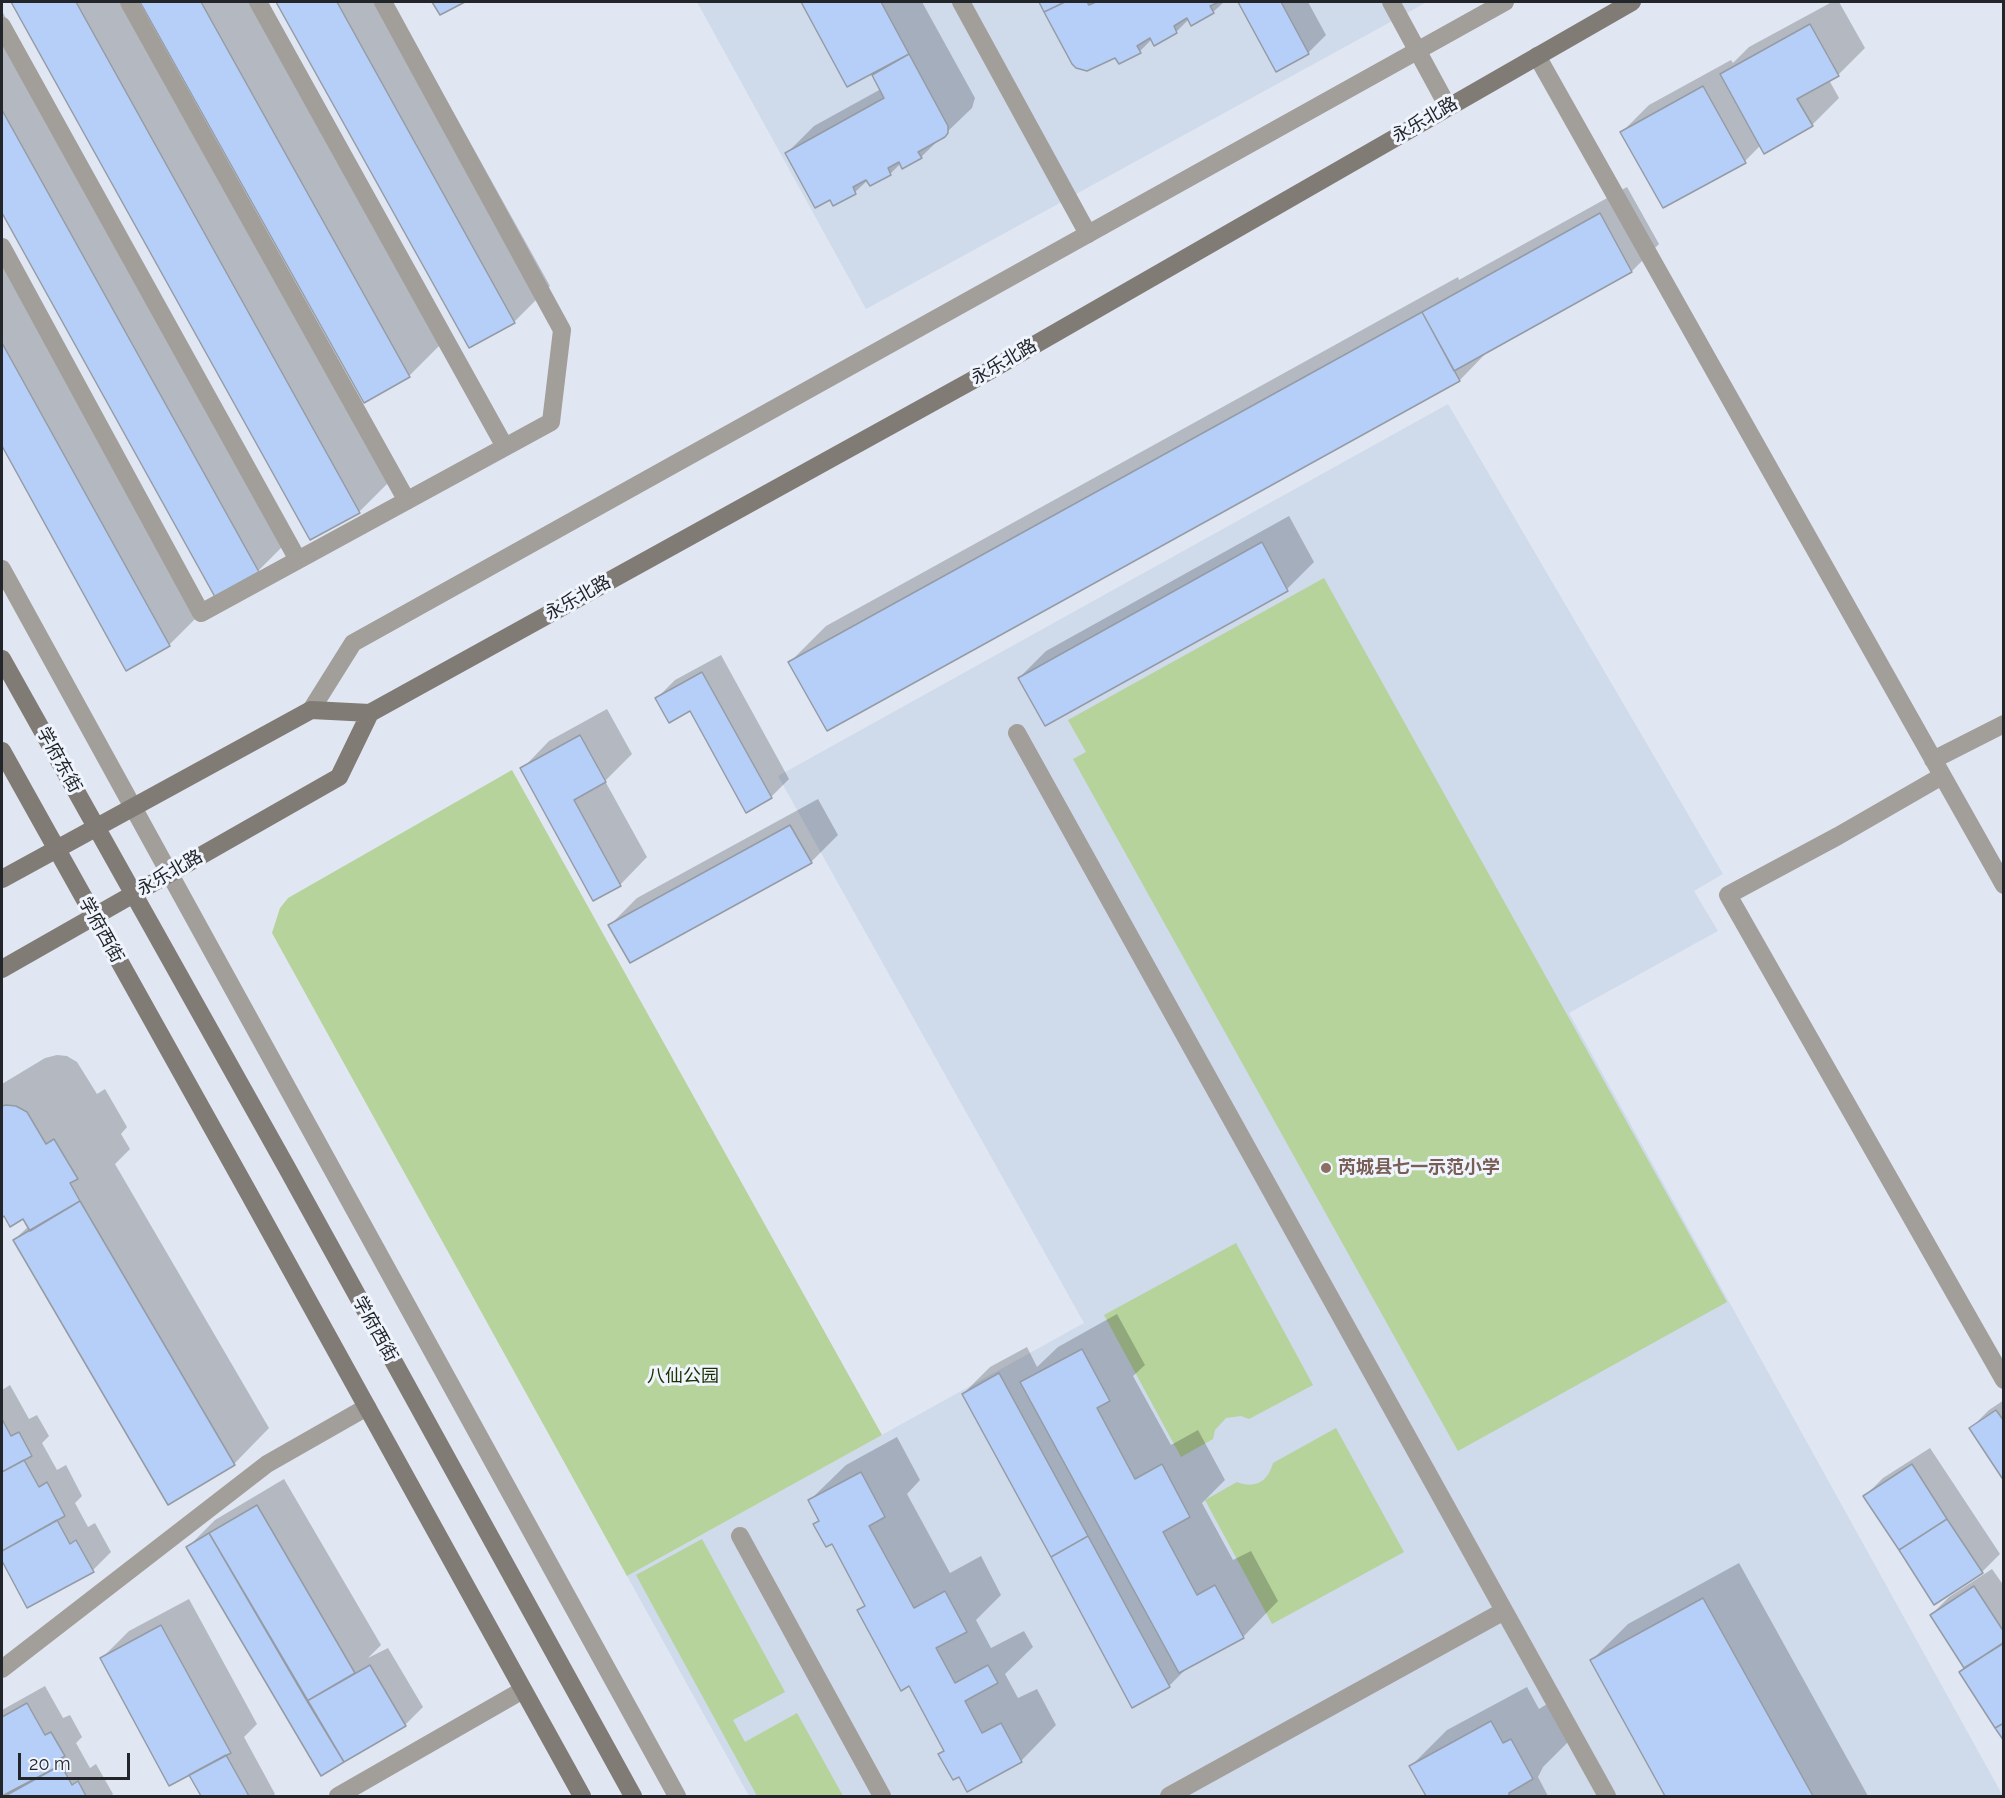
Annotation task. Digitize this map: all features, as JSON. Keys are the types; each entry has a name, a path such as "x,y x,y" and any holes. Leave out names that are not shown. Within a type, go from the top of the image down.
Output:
{"street":[{"path":"129,2 407,501"},
{"path":"258,2 505,447"},
{"path":"2,247 201,613 551,422 562,330 383,2"},
{"path":"961,2 1088,234"},
{"path":"1391,2 1448,107"},
{"path":"2,879 311,710 353,643 1505,2"},
{"name":"永乐北路","path":"2,969 339,777 370,713 982,375 1632,2"},
{"path":"2,26 298,560"},
{"path":"1537,56 2004,885"},
{"path":"2,569 677,1797"},
{"name":"学府东街","path":"2,659 116,862"},
{"path":"311,710 370,713"},
{"path":"1932,760 2004,724"},
{"path":"1017,733 1607,1797"},
{"path":"2,751 56,849"},
{"path":"1942,776 1838,836 1728,895 2004,1380"},
{"name":"学府西街","path":"56,849 582,1797"},
{"name":"学府西街","path":"116,862 633,1797"},
{"path":"2,1669 267,1464 367,1407"},
{"path":"740,1536 882,1797"},
{"path":"1169,1797 1504,1611"},
{"path":"338,1797 523,1690"}],"shaded area":[{"path":"697,2 1427,2 866,309"},
{"name":"芮城县七一示范小学","path":"1448,404 1723,874 1694,891 1718,931 1569,1013 2003,1796 749,1796 627,1576 1084,1323 778,776"}],"green space":[{"path":"1324,578 1727,1302 1458,1451 1073,759 1086,752 1068,720"},
{"name":"八仙公园","path":"512,770 882,1435 627,1576 272,933 280,908 288,898"},
{"path":"1236,1243 1313,1385 1249,1419 1241,1416 1226,1418 1215,1430 1213,1439 1181,1457 1104,1315"},
{"path":"1336,1428 1404,1552 1272,1624 1205,1500 1237,1482 1250,1485 1260,1482 1268,1475 1273,1463"},
{"path":"702,1539 785,1692 733,1720 745,1742 797,1713 843,1796 757,1796 636,1575"}],"building":[{"path":"11,2 76,2 360,513 310,540"},
{"path":"140,2 201,2 410,377 364,403"},
{"path":"276,2 337,2 515,323 469,348"},
{"path":"432,2 465,2 440,15"},
{"path":"801,2 881,2 909,54 847,87"},
{"path":"1039,2 1065,2 1044,12"},
{"path":"1065,2 1087,2 1089,5 1096,2 1219,2 1210,6 1214,13 1191,26 1187,18 1174,26 1177,33 1154,46 1150,38 1137,46 1141,53 1119,64 1115,58 1087,71 1076,68 1072,64 1044,12"},
{"path":"1238,2 1281,2 1309,54 1276,72"},
{"path":"1810,24 1839,76 1797,99 1813,126 1764,154 1720,74"},
{"path":"909,54 948,126 948,133 918,152 922,158 902,169 899,162 888,168 891,175 870,186 866,180 853,187 856,194 833,206 830,200 815,208 785,153 884,98 872,75"},
{"path":"1703,86 1746,163 1663,208 1620,132"},
{"path":"2,110 259,572 215,597 2,213"},
{"path":"1600,213 1632,272 1454,371 1422,312"},
{"path":"1422,312 1460,381 827,731 788,662"},
{"path":"2,343 170,646 126,671 2,446"},
{"path":"1262,542 1288,591 1045,726 1018,678"},
{"path":"702,672 772,798 746,813 690,711 669,723 655,698"},
{"path":"580,735 606,782 574,800 621,886 593,901 520,768"},
{"path":"790,825 812,863 630,963 608,925"},
{"path":"2,1106 16,1106 27,1112 46,1144 54,1139 78,1179 70,1183 80,1201 30,1231 23,1219 10,1227 4,1216 2,1218"},
{"path":"80,1201 235,1465 168,1505 13,1240"},
{"path":"1082,1349 1110,1401 1097,1408 1135,1479 1162,1464 1190,1517 1163,1532 1197,1595 1215,1585 1244,1638 1179,1673 1020,1382"},
{"path":"999,1373 1088,1536 1051,1557 962,1394"},
{"path":"1996,1410 2004,1421 2004,1481 1969,1428"},
{"path":"2,1419 11,1436 19,1432 32,1456 2,1472"},
{"path":"24,1460 39,1487 47,1482 65,1516 2,1551 2,1472"},
{"path":"1912,1464 1947,1519 1899,1550 1863,1496"},
{"path":"861,1472 885,1517 869,1526 914,1608 945,1591 967,1632 936,1648 955,1683 988,1665 998,1683 965,1701 982,1733 1001,1723 1022,1762 967,1792 959,1777 953,1780 938,1754 944,1751 909,1686 901,1691 857,1610 865,1606 832,1544 826,1547 813,1524 819,1521 808,1500"},
{"path":"257,1505 355,1673 307,1701 209,1533"},
{"path":"1947,1519 1983,1573 1934,1605 1899,1550"},
{"path":"57,1520 70,1544 76,1540 94,1572 27,1608 2,1561 2,1551"},
{"path":"209,1533 344,1762 321,1776 186,1547"},
{"path":"1088,1536 1170,1687 1132,1708 1051,1557"},
{"path":"1974,1586 2004,1632 2004,1643 1964,1668 1930,1615"},
{"path":"1703,1598 1813,1796 1665,1796 1590,1660"},
{"path":"161,1625 231,1753 169,1786 100,1658"},
{"path":"2003,1643 2004,1723 1995,1728 1959,1672"},
{"path":"370,1665 406,1726 344,1762 307,1701"},
{"path":"27,1703 45,1735 51,1732 65,1756 58,1760 61,1765 2,1796 2,1717"},
{"path":"1491,1721 1503,1743 1511,1739 1533,1779 1509,1793 1509,1796 1426,1796 1409,1766"},
{"path":"2004,1723 2004,1741 1995,1728"},
{"path":"226,1755 249,1796 201,1796 189,1775"},
{"path":"61,1765 72,1785 78,1781 86,1796 5,1796"}],"place":[{"name":"芮城县七一示范小学","path":"1326,1168"}]}
